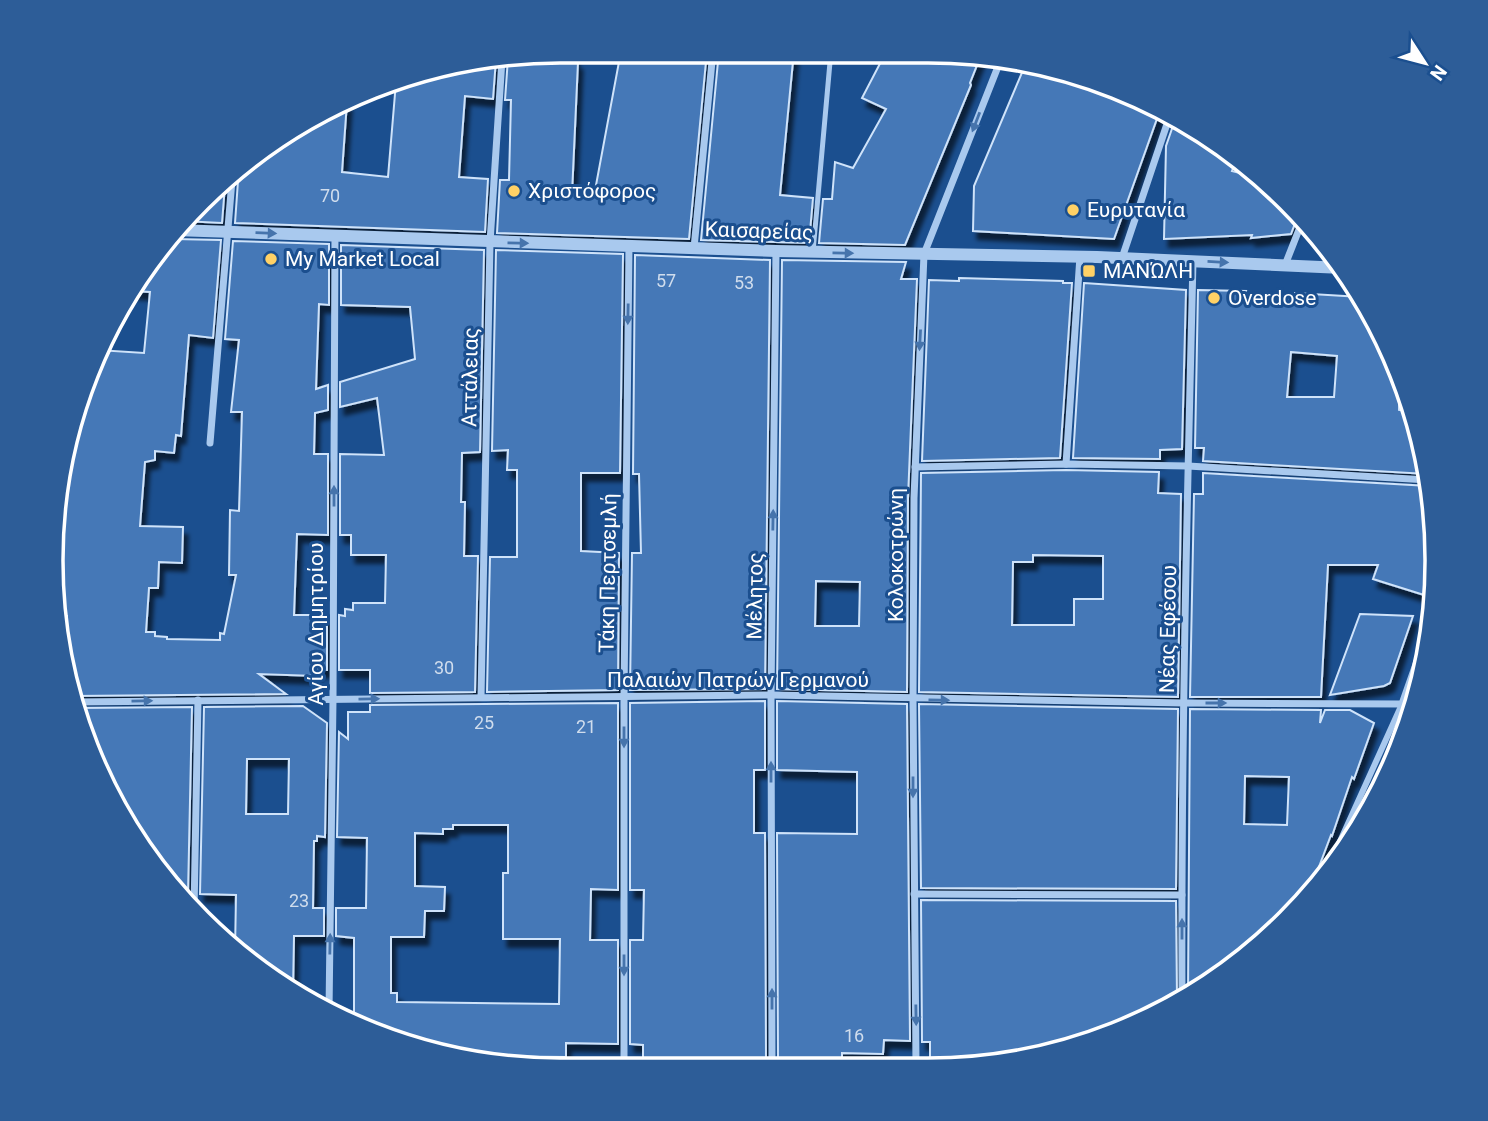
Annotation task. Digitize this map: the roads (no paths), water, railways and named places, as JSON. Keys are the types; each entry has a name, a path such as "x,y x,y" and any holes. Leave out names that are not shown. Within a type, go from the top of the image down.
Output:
{"street":[{"path":"694,248 712,63"},
{"name":"Αττάλειας","path":"481,697 490,242 501,66"},
{"name":"Κολοκοτρώνη","path":"916,1058 913,699 915,467 924,254 997,68"},
{"path":"1122,258 1167,125"},
{"path":"210,443 231,187"},
{"path":"1285,265 1299,229"},
{"name":"Καισαρείας","path":"188,230 776,251 1080,256 1329,267"},
{"name":"Αγίου Δημητρίου","path":"329,1001 335,235"},
{"name":"Τάκη Περτσεμλή","path":"624,1058 624,696 629,246"},
{"name":"Μέλητος","path":"772,1058 771,695 776,251"},
{"path":"1066,464 1080,256"},
{"name":"Νέας Εφέσου","path":"1182,987 1184,703 1193,261"},
{"path":"915,467 1066,464 1188,466 1418,479"},
{"path":"1347,826 1409,683"},
{"name":"Παλαιών Πατρών Γερμανού","path":"84,702 771,695 1184,703 1402,704"},
{"path":"194,897 198,700"},
{"path":"914,894 1182,895"}],"lane":[{"path":"813,252 830,63"}],"place":[{"name":"Χριστόφορος","path":"514,191"},
{"name":"Ευρυτανία","path":"1073,210"},
{"name":"My Market Local","path":"271,259"},
{"name":"ΜΑΝΏΛΗ","path":"1089,271"},
{"name":"Overdose","path":"1214,298"}]}
